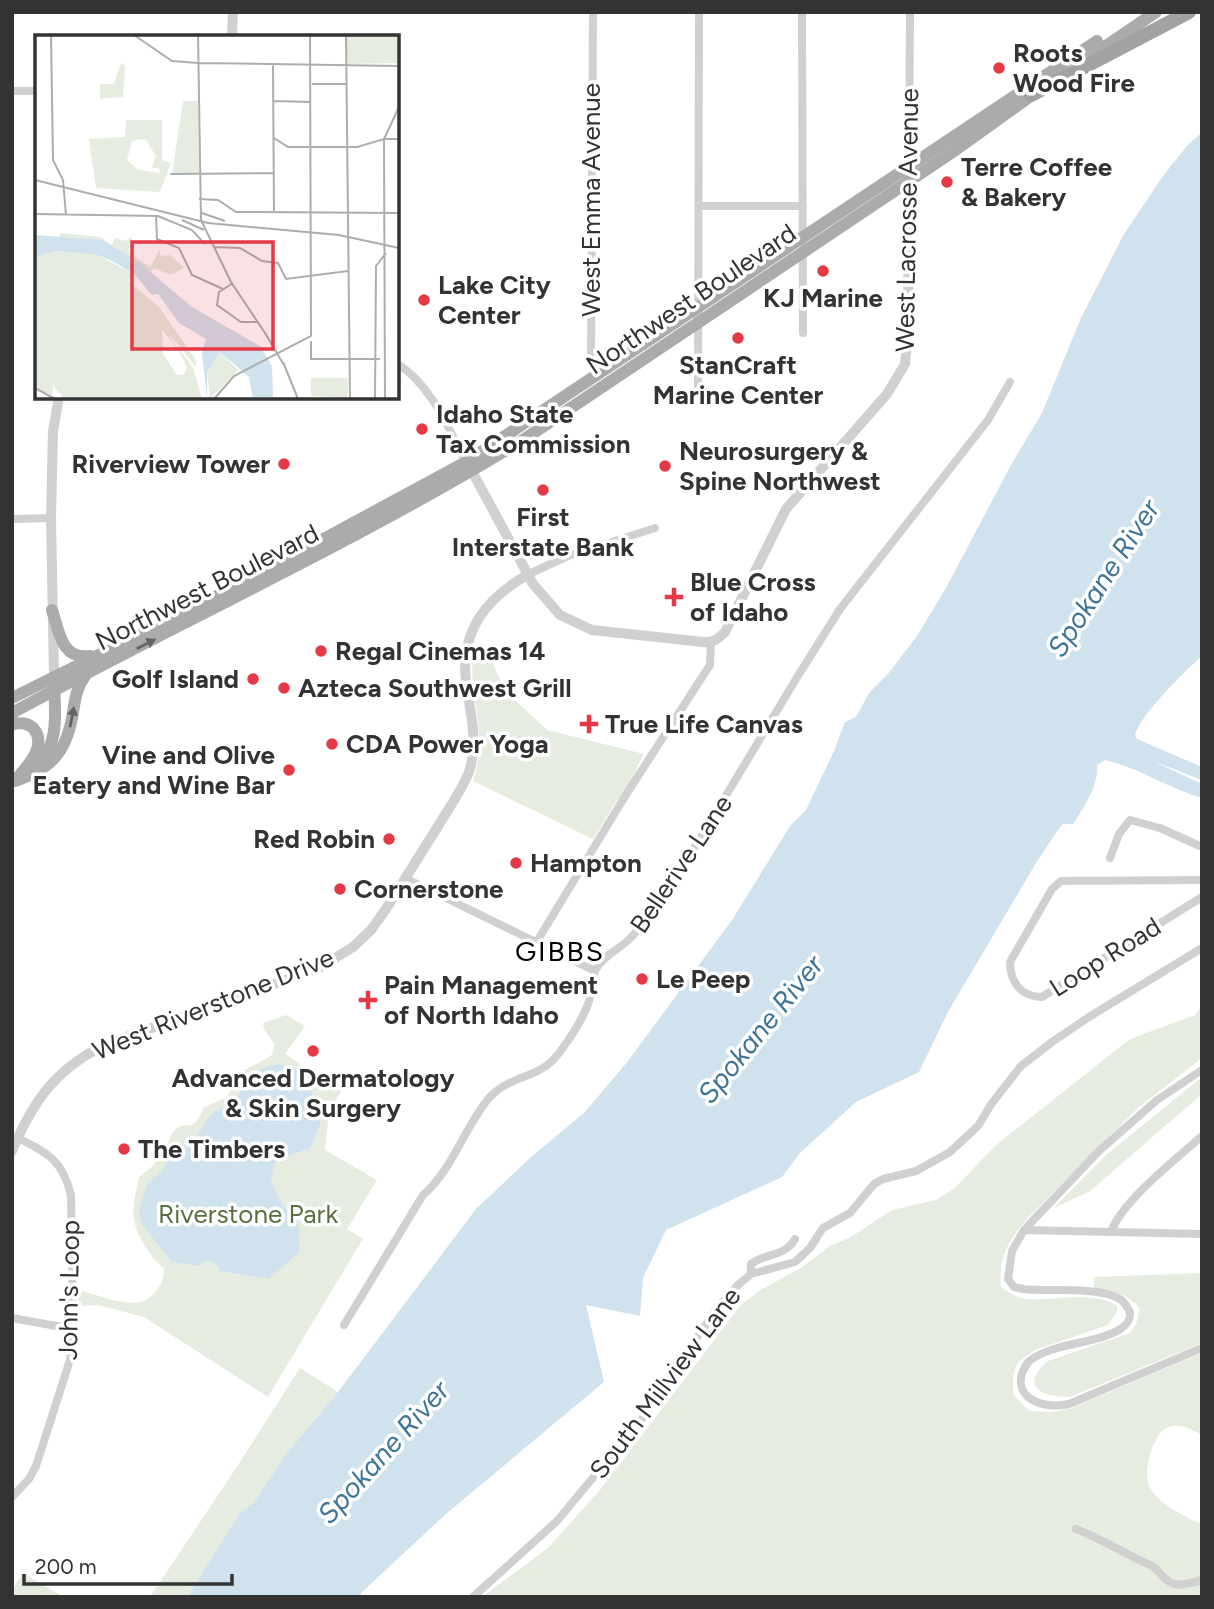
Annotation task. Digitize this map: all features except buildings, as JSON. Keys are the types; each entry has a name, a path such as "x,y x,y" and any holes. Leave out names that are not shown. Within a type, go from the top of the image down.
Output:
{"highway":[{"path":"1031,95 1189,12"}],"main road":[{"name":"Northwest Boulevard","path":"909,174 1142,12"},
{"name":"Northwest Boulevard","path":"12,698 526,438 599,381 1156,12"},
{"name":"Northwest Boulevard","path":"12,713 285,573 469,467"},
{"path":"52,610 67,651 76,656 93,656"},
{"path":"13,782 40,772 57,755 68,737 76,694 85,675"},
{"path":"13,782 42,761 51,745 55,725 54,676"},
{"path":"12,724 30,726 35,730 38,739 35,753 13,782"}],"street":[{"path":"232,35 233,12"},
{"name":"West Emma Avenue","path":"593,12 591,359 599,381"},
{"path":"698,403 699,12"},
{"path":"802,12 803,333"},
{"name":"West Lacrosse Avenue","path":"536,943 627,793 710,666 711,643 724,632 786,509 887,394 905,364 908,332 911,12"},
{"path":"12,92 35,91"},
{"path":"700,206 803,206"},
{"path":"399,365 413,375 426,390 529,574 549,604 561,615 582,627 624,635 711,643"},
{"name":"Bellerive Lane","path":"595,971 604,958 622,947 635,933 698,842 840,609 988,420 1010,382"},
{"path":"54,676 52,440 59,399"},
{"path":"12,519 51,518"},
{"name":"West Riverstone Drive","path":"12,1151 35,1104 49,1085 82,1056 104,1045 319,968 353,947 371,930 459,791 473,759 474,726 465,666 472,633 480,616 501,591 529,574 579,552 656,528"},
{"path":"1110,858 1119,834 1130,820 1160,828 1202,847"},
{"path":"344,1325 423,1195 437,1183 487,1101 507,1083 542,1069 558,1055 586,1009 595,971 405,878"},
{"name":"Loop Road","path":"1202,880 1060,881 1052,889 1010,962 1010,974 1024,992 1032,997 1042,997 1202,897"},
{"name":"South Millview Lane","path":"473,1597 557,1521 645,1415 718,1308 738,1284 751,1274 794,1262 810,1248 823,1228 850,1213 874,1184 883,1179 916,1171 950,1152 978,1126 1021,1066 1089,1017 1202,948"},
{"path":"1202,1070 1157,1100 1099,1151 1024,1230 1010,1257 1009,1283 1023,1289 1090,1291 1110,1295 1125,1302 1131,1316 1120,1329 1029,1361 1021,1378 1022,1387 1035,1402 1045,1406 1069,1404 1202,1348"},
{"path":"1111,1232 1114,1223 1143,1189 1202,1136"},
{"name":"John's Loop","path":"12,1497 29,1479 41,1454 68,1370 73,1329 71,1195 68,1180 59,1164 44,1151 18,1138"},
{"path":"1024,1230 1202,1234"},
{"path":"751,1274 751,1264 783,1251 795,1239"},
{"path":"12,1318 73,1329"},
{"path":"1076,1529 1114,1545 1132,1558 1152,1565 1166,1581 1175,1584 1202,1580"}],"green space":[{"path":"474,648 487,651 505,691 547,730 644,754 623,795 617,800 593,839 473,781 479,746 472,665"},
{"path":"1202,1004 1202,1058 1139,1107 1027,1219 1006,1250 1000,1277 1001,1287 1023,1298 1098,1298 1117,1306 1117,1312 1108,1325 1035,1350 1018,1362 1013,1375 1013,1394 1029,1411 1069,1409 1202,1353 1202,1435 1183,1427 1168,1427 1158,1436 1147,1473 1149,1487 1162,1502 1202,1524 1202,1597 482,1597 548,1548 600,1490 741,1305 760,1290 801,1268 830,1246 851,1237 892,1210 936,1200 955,1188 995,1146 1130,1039 1195,1015"},
{"name":"Riverstone Park","path":"286,1015 305,1026 285,1054 341,1091 329,1113 325,1150 377,1180 347,1229 363,1239 268,1397 144,1317 98,1305 78,1306 78,1290 133,1303 151,1297 159,1287 164,1269 142,1241 135,1224 134,1207 139,1177 161,1156 178,1127 196,1122 203,1108 227,1097 241,1072 271,1056 275,1045 263,1023"},
{"path":"1202,1077 1202,1094 1090,1191 1054,1208 1105,1156"},
{"path":"1202,1273 1202,1343 1070,1397 1051,1395 1037,1389 1035,1378 1048,1361 1130,1333 1136,1324 1140,1308 1119,1294 1094,1288 1094,1277"},
{"path":"300,1368 338,1392 287,1453 254,1502 239,1514 187,1597 150,1597 240,1462"},
{"path":"23,1573 64,1597 12,1597 12,1590"}],"water":[{"name":"Spokane River","path":"1202,132 1202,656 1154,705 1135,735 1137,739 1202,767 1202,780 1153,761 1202,784 1202,798 1118,764 1105,760 1097,765 1096,780 1086,803 1073,824 1063,824 1060,827 1036,863 948,1012 919,1072 856,1102 800,1153 782,1177 666,1230 643,1278 640,1316 586,1305 604,1382 447,1513 361,1593 360,1597 187,1597 239,1514 254,1502 287,1453 338,1392 476,1209 530,1158 585,1112 628,1061 732,920 790,826 806,810 845,722 856,717 869,693 888,674 917,636 946,588 1011,465 1042,413 1081,318 1124,234 1163,176"},
{"path":"279,1064 300,1071 318,1103 320,1113 320,1125 310,1148 279,1159 274,1164 271,1182 283,1205 298,1221 300,1251 269,1279 220,1271 211,1261 203,1262 200,1266 172,1262 143,1226 139,1212 147,1184 162,1171 167,1162 180,1154 183,1149 180,1142 186,1146 195,1139 210,1116 233,1101 254,1073"}],"place":[{"name":"Roots Wood Fire","path":"999,68"},
{"name":"Terre Coffee & Bakery","path":"947,182"},
{"name":"KJ Marine","path":"823,271"},
{"name":"Lake City Center","path":"424,300"},
{"name":"StanCraft Marine Center","path":"738,338"},
{"name":"Idaho State Tax Commission","path":"422,429"},
{"name":"Riverview Tower","path":"284,464"},
{"name":"Neurosurgery & Spine Northwest","path":"665,466"},
{"name":"First Interstate Bank","path":"543,490"},
{"name":"Blue Cross of Idaho","path":"674,597"},
{"name":"Regal Cinemas 14","path":"321,651"},
{"name":"Golf Island","path":"253,679"},
{"name":"Azteca Southwest Grill","path":"284,688"},
{"name":"True Life Canvas","path":"589,724"},
{"name":"CDA Power Yoga","path":"332,744"},
{"name":"Vine and Olive Eatery and Wine Bar","path":"289,770"},
{"name":"Red Robin","path":"389,839"},
{"name":"Hampton","path":"516,863"},
{"name":"Cornerstone","path":"340,889"},
{"name":"Le Peep","path":"642,979"},
{"name":"Pain Management of North Idaho","path":"368,1000"},
{"name":"Advanced Dermatology & Skin Surgery","path":"313,1051"},
{"name":"The Timbers","path":"124,1149"}],"district":[{"name":"GIBBS","path":"560,951"}]}
